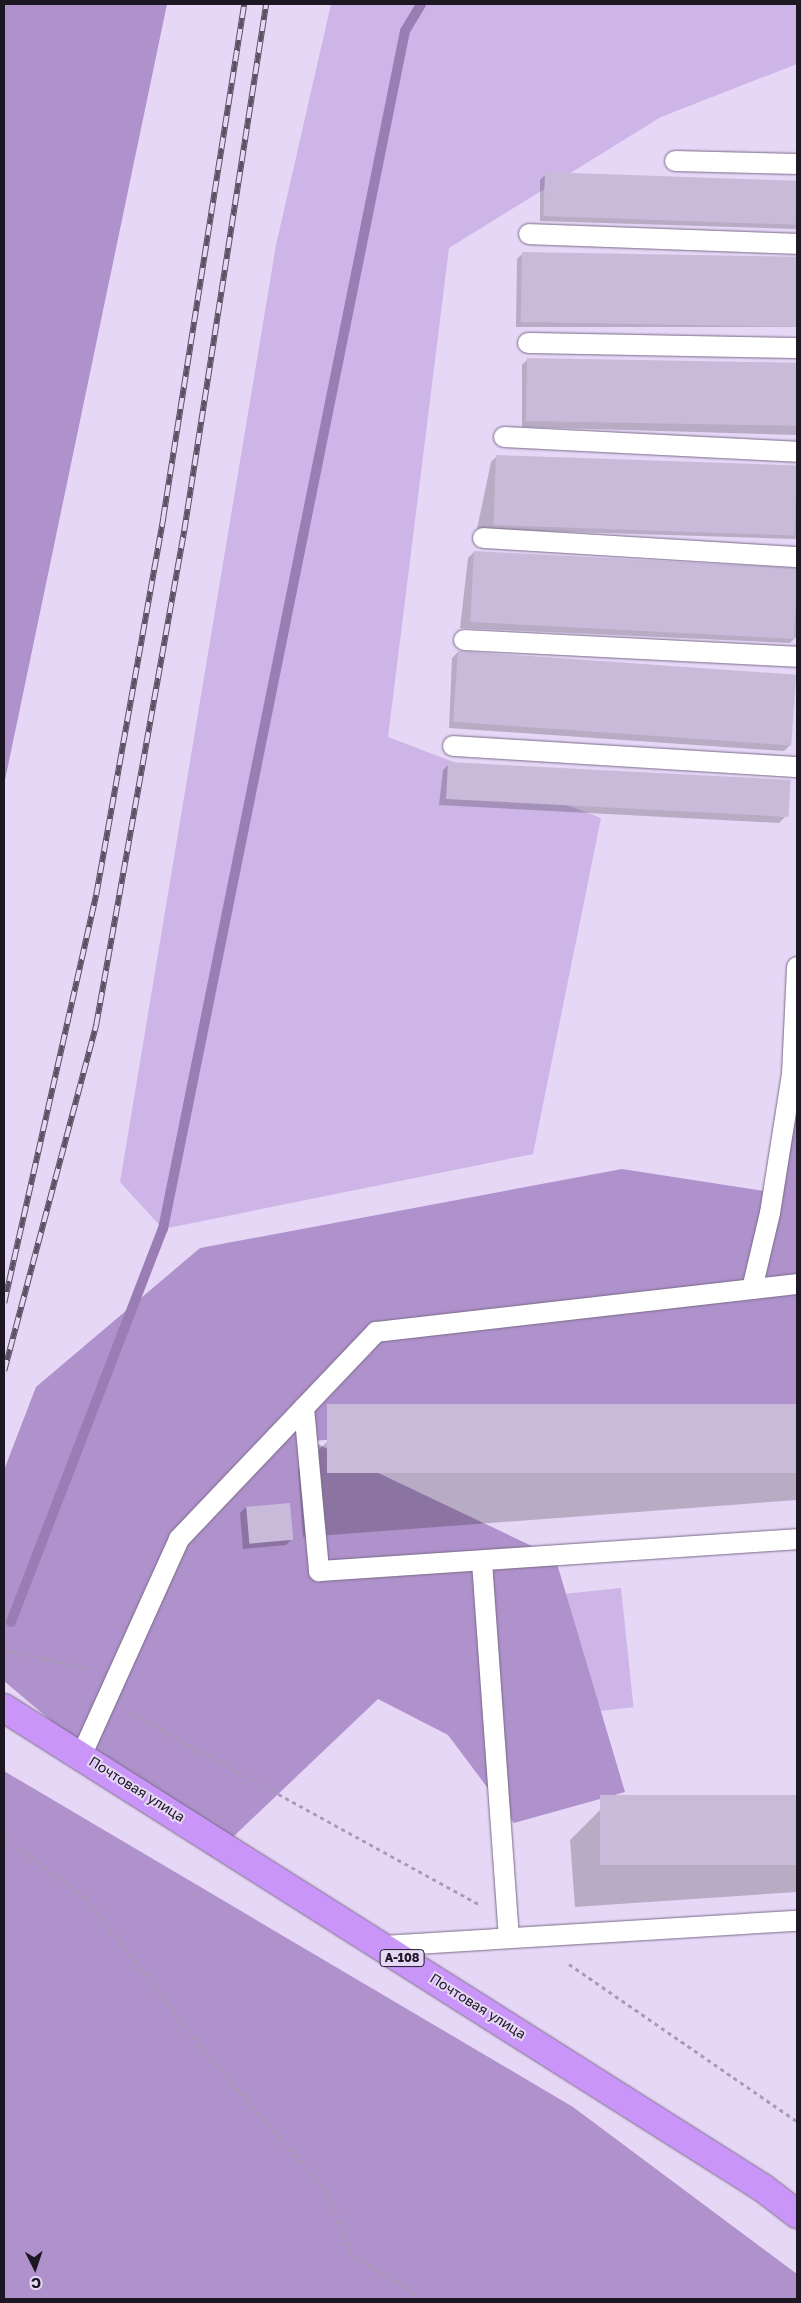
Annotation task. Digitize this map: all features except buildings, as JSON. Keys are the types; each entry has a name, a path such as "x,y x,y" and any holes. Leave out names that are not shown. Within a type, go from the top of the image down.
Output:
{"highway":[{"name":"Почтовая улица","path":"4,1708 82,1754 763,2188 797,2214"}],"lane":[{"path":"674,161 797,164"},
{"path":"529,234 797,244"},
{"path":"528,343 797,348"},
{"path":"504,438 797,452"},
{"path":"483,538 797,557"},
{"path":"464,640 797,657"},
{"path":"453,746 797,767"},
{"path":"752,1289 770,1213 792,1074 797,967"},
{"path":"82,1754 179,1539 376,1332 797,1284"},
{"path":"304,1408 319,1571 482,1562 797,1539"},
{"path":"482,1562 508,1930"},
{"path":"383,1946 508,1930 529,1937 797,1922"}],"path":[{"path":"4,1649 116,1675 127,1711 508,1930"},
{"path":"4,1838 86,1896 200,2045 325,2190 353,2256 406,2286 416,2299"},
{"path":"529,1937 797,2121"}],"shaded area":[{"path":"4,4 167,4 4,785"},
{"path":"331,4 797,4 797,64 661,117 449,248 388,737 601,818 533,1154 163,1229 120,1182 276,245"},
{"path":"797,1051 797,1408 311,1441 555,1557 625,1792 514,1823 448,1735 378,1699 212,1857 4,1681 4,1470 36,1387 200,1248 622,1169 770,1192"},
{"path":"621,1588 634,1707 571,1714 558,1595"},
{"path":"4,1771 573,2107 797,2274 797,2299 4,2299"}],"waterway":[{"path":"11,1622 163,1229 405,31 421,4"}],"railway":[{"path":"4,1303 96,895 163,518 244,4"},
{"path":"4,1371 96,1025 184,531 266,4"}]}
